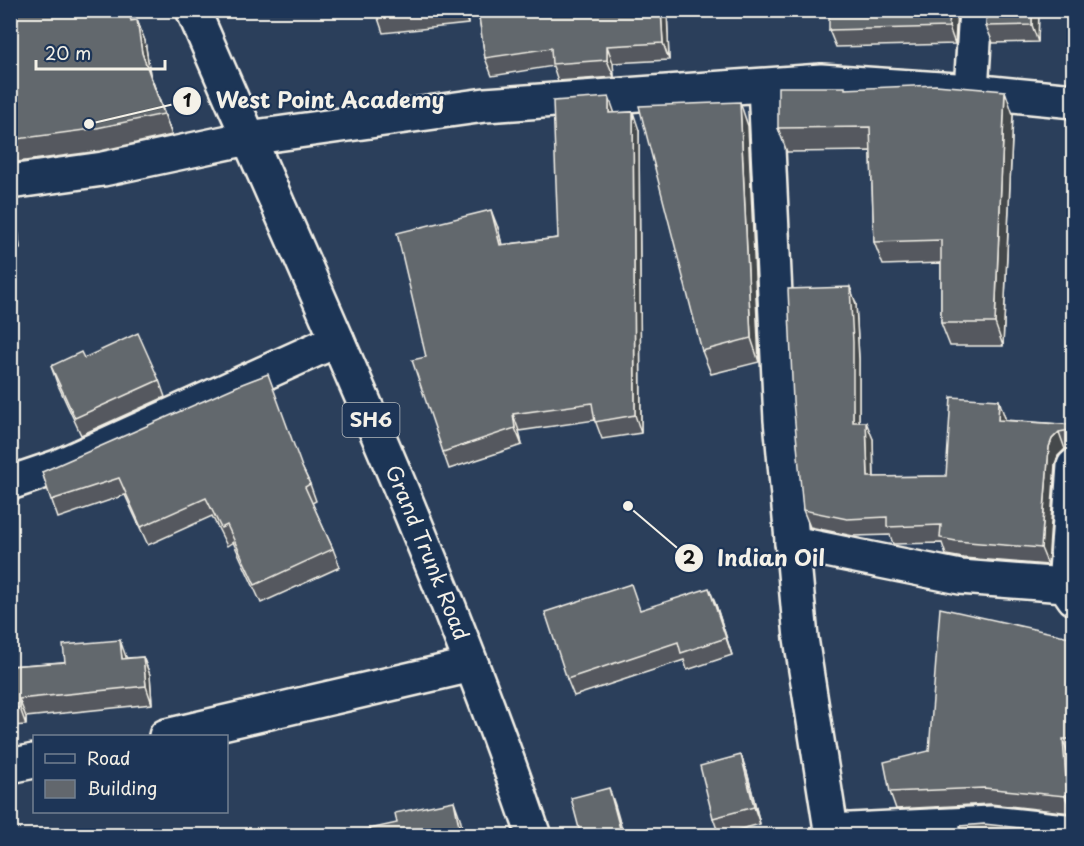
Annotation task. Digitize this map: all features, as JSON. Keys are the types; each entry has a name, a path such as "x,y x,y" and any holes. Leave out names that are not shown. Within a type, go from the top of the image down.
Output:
{"street":[{"name":"Grand Trunk Road","path":"193,10 428,552 534,836"},
{"path":"971,91 976,10"},
{"path":"10,182 103,169 248,138 485,105 821,81 971,91 1074,101"},
{"path":"765,86 781,420 801,638 831,833 991,823 1074,832"},
{"path":"10,483 57,467 337,340"},
{"path":"792,543 960,577 1069,591 1074,466"},
{"path":"170,735 472,665"},
{"path":"10,766 33,761"}],"building":[{"path":"10,10 128,10 131,21 137,20 142,53 164,114 92,129 10,140 10,80 15,79 10,52"},
{"path":"376,10 423,10 377,15"},
{"path":"478,10 661,10 663,43 607,46 607,60 552,64 551,48 485,58"},
{"path":"829,10 950,10 949,27 829,30"},
{"path":"987,10 1032,10 1032,25 986,26"},
{"path":"936,85 1005,91 995,323 941,323 941,240 874,242 870,127 778,128 778,87 845,87 845,89"},
{"path":"609,97 609,113 633,112 635,415 595,422 592,403 513,414 515,428 443,452 412,360 426,357 397,233 491,210 500,245 558,238 553,101"},
{"path":"740,102 751,338 702,351 639,106"},
{"path":"850,287 853,422 866,422 868,477 946,476 951,397 999,400 998,420 1074,425 1074,432 1070,430 1059,432 1052,439 1049,447 1041,548 940,538 941,525 887,527 887,517 847,519 803,510 793,401 788,289"},
{"path":"138,333 159,380 75,418 51,366 81,352 84,358"},
{"path":"268,374 310,484 305,487 333,549 255,585 227,525 221,528 206,498 141,527 119,478 51,500 42,472"},
{"path":"631,584 640,610 709,588 726,638 681,653 678,642 567,679 545,612"},
{"path":"940,608 1074,638 1074,739 1063,739 1067,792 1065,796 984,788 890,792 884,762 929,751"},
{"path":"120,640 122,659 143,657 146,686 19,699 20,708 10,708 10,666 65,662 63,645"},
{"path":"741,755 754,807 713,818 700,766"},
{"path":"609,788 622,836 581,836 571,798"},
{"path":"454,801 461,836 338,836 397,823 395,813"},
{"path":"984,824 1068,833 1068,836 961,836 960,826"}],"place":[{"name":"West Point Academy","path":"89,124"},
{"name":"Indian Oil","path":"628,506"}]}
